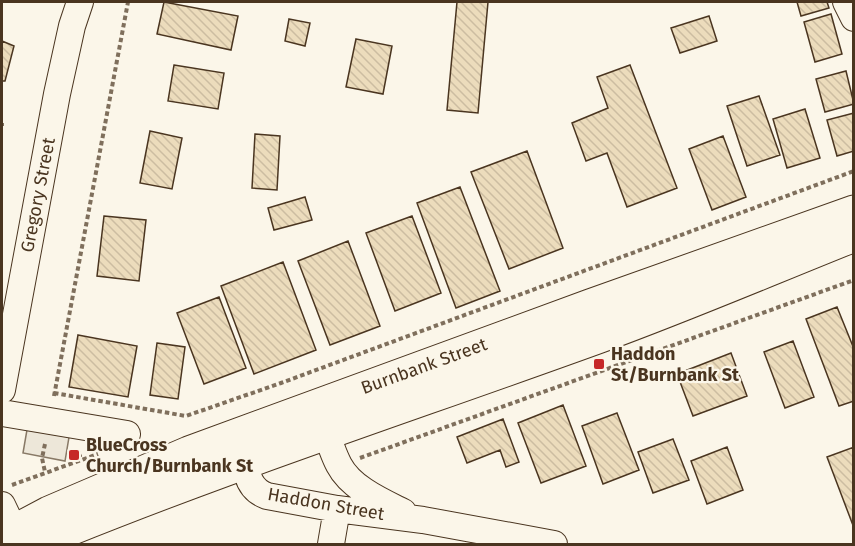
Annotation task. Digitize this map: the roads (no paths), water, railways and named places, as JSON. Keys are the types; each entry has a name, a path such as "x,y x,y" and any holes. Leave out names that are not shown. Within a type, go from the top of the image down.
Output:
{"main road":[{"name":"Burnbank Street","path":"12,521 49,513 128,478 247,447 322,418 579,309 854,212"},
{"name":"Burnbank Street","path":"322,418 602,335 854,235"}],"street":[{"name":"Gregory Street","path":"2,390 57,94 72,26 80,2"},
{"path":"846,2 854,18"},
{"path":"2,413 131,426"},
{"name":"Haddon Street","path":"322,418 338,464 348,477 364,491 386,504 423,520"},
{"name":"Haddon Street","path":"247,447 253,486 263,495 337,509 423,520 554,544"},
{"path":"331,544 337,509"}],"place":[{"name":"Haddon St/Burnbank St","path":"599,364"},
{"name":"BlueCross Church/Burnbank St","path":"74,455"}]}
